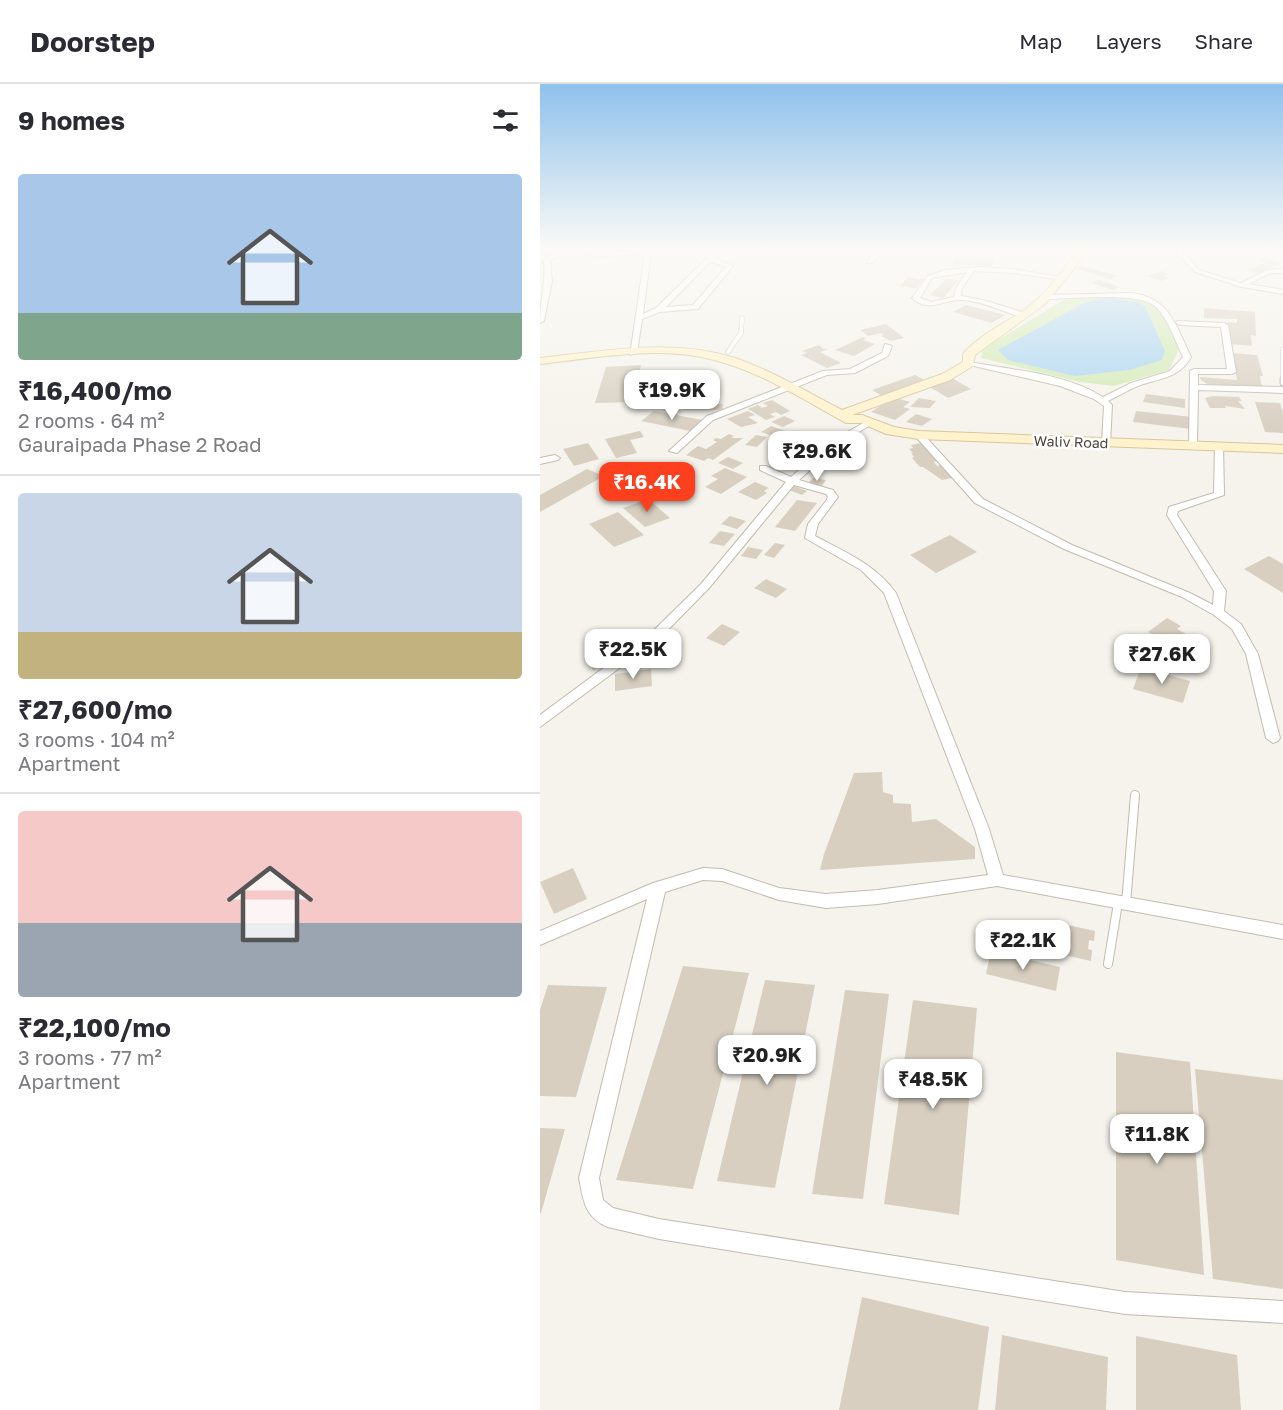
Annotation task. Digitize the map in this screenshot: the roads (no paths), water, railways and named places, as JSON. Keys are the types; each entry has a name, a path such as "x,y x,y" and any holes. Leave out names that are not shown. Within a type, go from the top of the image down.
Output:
{"main road":[{"path":"856,417 946,377 969,364 969,354 984,339 1029,310"},
{"name":"Waliv Road","path":"540,354 688,346 728,352 856,417 891,431 919,435 1283,449"},
{"name":"Waliv Road","path":"540,361 633,349 671,351 712,356 734,362 794,386"}],"street":[{"path":"633,349 641,310"},
{"path":"640,317 659,310"},
{"path":"1002,310 1022,315"},
{"path":"1103,400 1137,383 1171,375 1182,368 1186,357 1162,310"},
{"path":"1180,323 1224,325 1232,372 1194,371 1192,445"},
{"path":"674,451 710,418 826,373 852,371 885,354 888,346"},
{"path":"969,364 1071,386 1103,400 1108,405 1107,444"},
{"path":"1195,387 1283,390"},
{"path":"540,722 656,635 705,586 792,481 836,442 856,417"},
{"path":"919,435 980,501 1068,547 1186,595 1218,612 1237,627 1252,654 1273,738"},
{"path":"1218,612 1220,591 1172,515 1173,509 1219,495 1220,446"},
{"path":"540,461 555,458"},
{"path":"763,468 792,481 824,489 833,497 810,527 808,533 810,538 862,565 881,579 890,593 982,829 997,880"},
{"path":"540,938 658,888 703,874 722,875 779,894 826,901 878,897 997,880 1283,932"},
{"path":"658,888 589,1178 594,1205 608,1217 659,1229 1125,1303 1283,1312"}],"lane":[{"path":"728,352 741,333 742,318"},
{"path":"1283,349 1283,383"},
{"path":"1108,964 1122,904 1135,795"}],"water":[{"path":"1072,310 1147,310 1165,351 1162,360 1129,370 1075,376 1008,360 998,350"}]}
